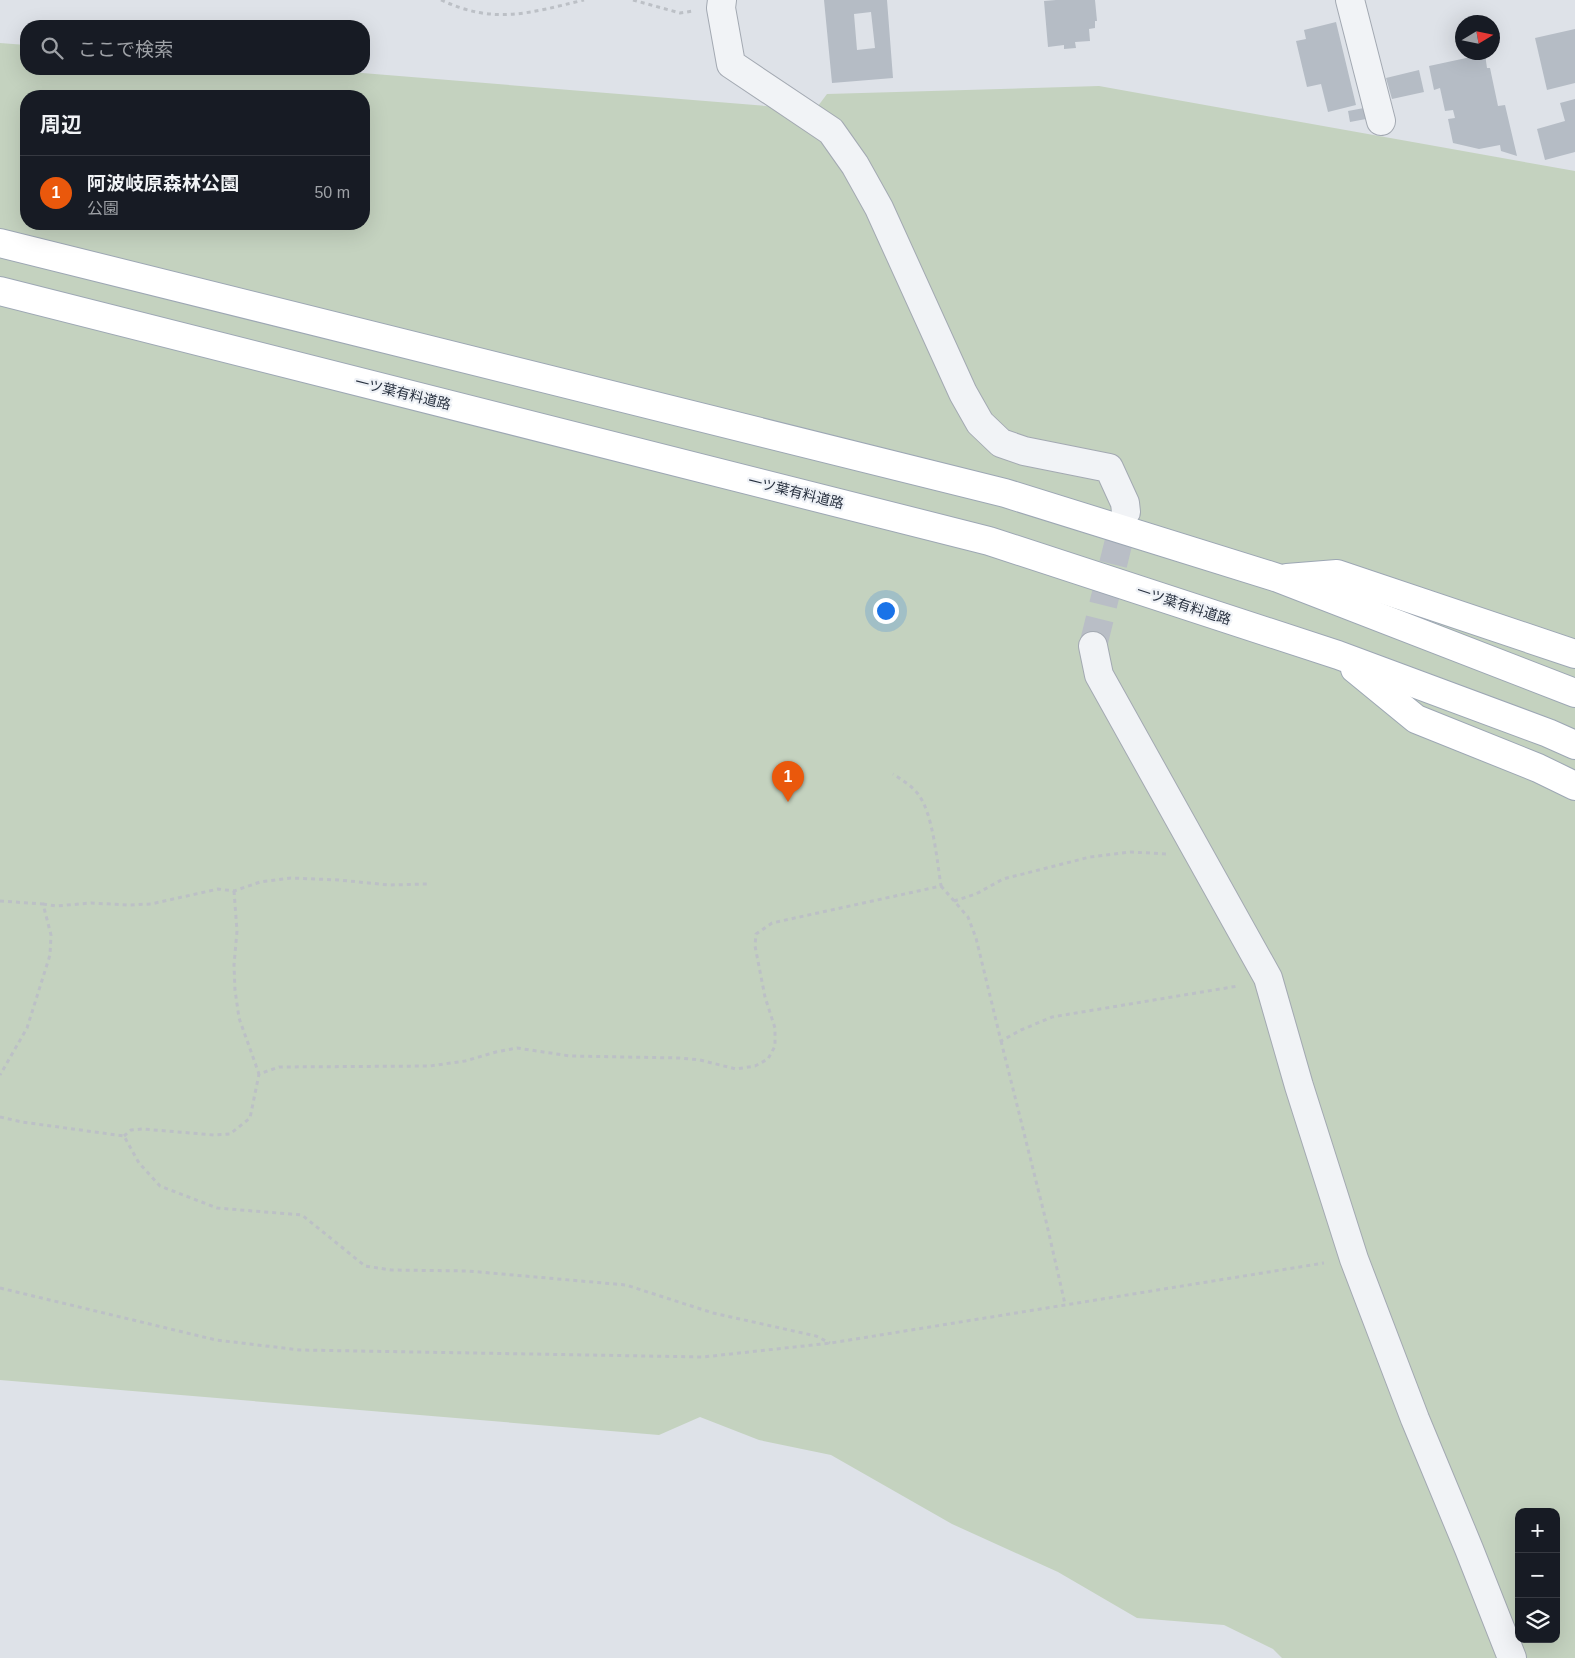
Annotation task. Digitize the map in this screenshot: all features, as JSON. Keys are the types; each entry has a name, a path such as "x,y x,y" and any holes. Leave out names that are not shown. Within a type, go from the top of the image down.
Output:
{"main road":[{"path":"0,243 1005,493 1278,578 1575,693"},
{"name":"一ツ葉有料道路","path":"0,291 989,541 1338,655 1548,733 1575,745"},
{"path":"1278,578 1337,574 1575,654"},
{"path":"1338,655 1416,719 1538,768 1575,786"}],"street":[{"path":"1350,0 1381,121"},
{"path":"721,4 731,64 831,131 855,165 878,208 963,393 980,422 1001,444 1024,452 1109,468 1126,512"},
{"path":"1093,646 1099,676 1268,978 1299,1086 1354,1259 1415,1419 1512,1658"}],"path":[{"path":"441,0 457,7 496,16 525,14 584,0"},
{"path":"633,0 680,13 721,4"},
{"path":"893,774 906,782 918,795 928,813 941,886 968,917 976,938 1054,1254 1064,1304"},
{"path":"954,901 976,894 1003,879 1090,857 1131,852 1199,854"},
{"path":"0,901 56,906 91,903 151,904 218,890 234,891 260,882 291,878 389,885 427,884"},
{"path":"259,1074 279,1067 430,1066 465,1061 518,1048 570,1056 680,1058 700,1060 736,1069 754,1066 768,1059 775,1046 775,1028 765,997 755,946 756,934 772,923 941,886"},
{"path":"0,1117 22,1122 124,1136 131,1130 214,1135 230,1134 250,1118 259,1074 239,1018 234,990 237,931 234,891"},
{"path":"0,1075 27,1028 50,955 51,935 43,904"},
{"path":"1001,1041 1052,1017 1228,989 1268,978"},
{"path":"124,1136 139,1163 160,1186 217,1208 302,1215 364,1266 391,1270 468,1271 626,1285 714,1313 816,1336 831,1343"},
{"path":"0,1288 216,1340 300,1350 703,1357 831,1343 1064,1304 1354,1259"}],"green space":[{"path":"0,43 20,45 20,75 370,74 815,110 827,94 1099,86 1575,171 1575,1658 1282,1658 1273,1649 1224,1625 1137,1618 1058,1572 952,1524 831,1455 759,1440 700,1417 659,1435 0,1380"}],"building":[{"path":"824,0 887,0 893,78 832,83","holes":["871,12 875,48 857,50 854,14"]},
{"path":"1095,0 1097,21 1095,21 1095,28 1089,29 1090,41 1075,42 1076,48 1064,49 1064,45 1048,47 1044,1"},
{"path":"1336,22 1356,105 1328,112 1321,84 1307,87 1296,41 1306,39 1304,30"},
{"path":"1575,29 1575,83 1547,90 1535,38"},
{"path":"1457,60 1486,60 1487,68 1490,68 1498,106 1505,105 1517,156 1501,151 1500,145 1479,149 1453,143 1448,119 1455,118 1453,110 1445,111 1440,88 1434,90 1429,66"},
{"path":"1419,70 1424,92 1392,99 1386,78"},
{"path":"1575,99 1575,152 1545,160 1537,129 1565,121 1560,103"},
{"path":"1364,108 1366,119 1350,122 1348,111"}],"tunnel":[{"path":"1093,646 1126,512"}],"place":[{"name":"阿波岐原森林公園","path":"788,802"}]}
